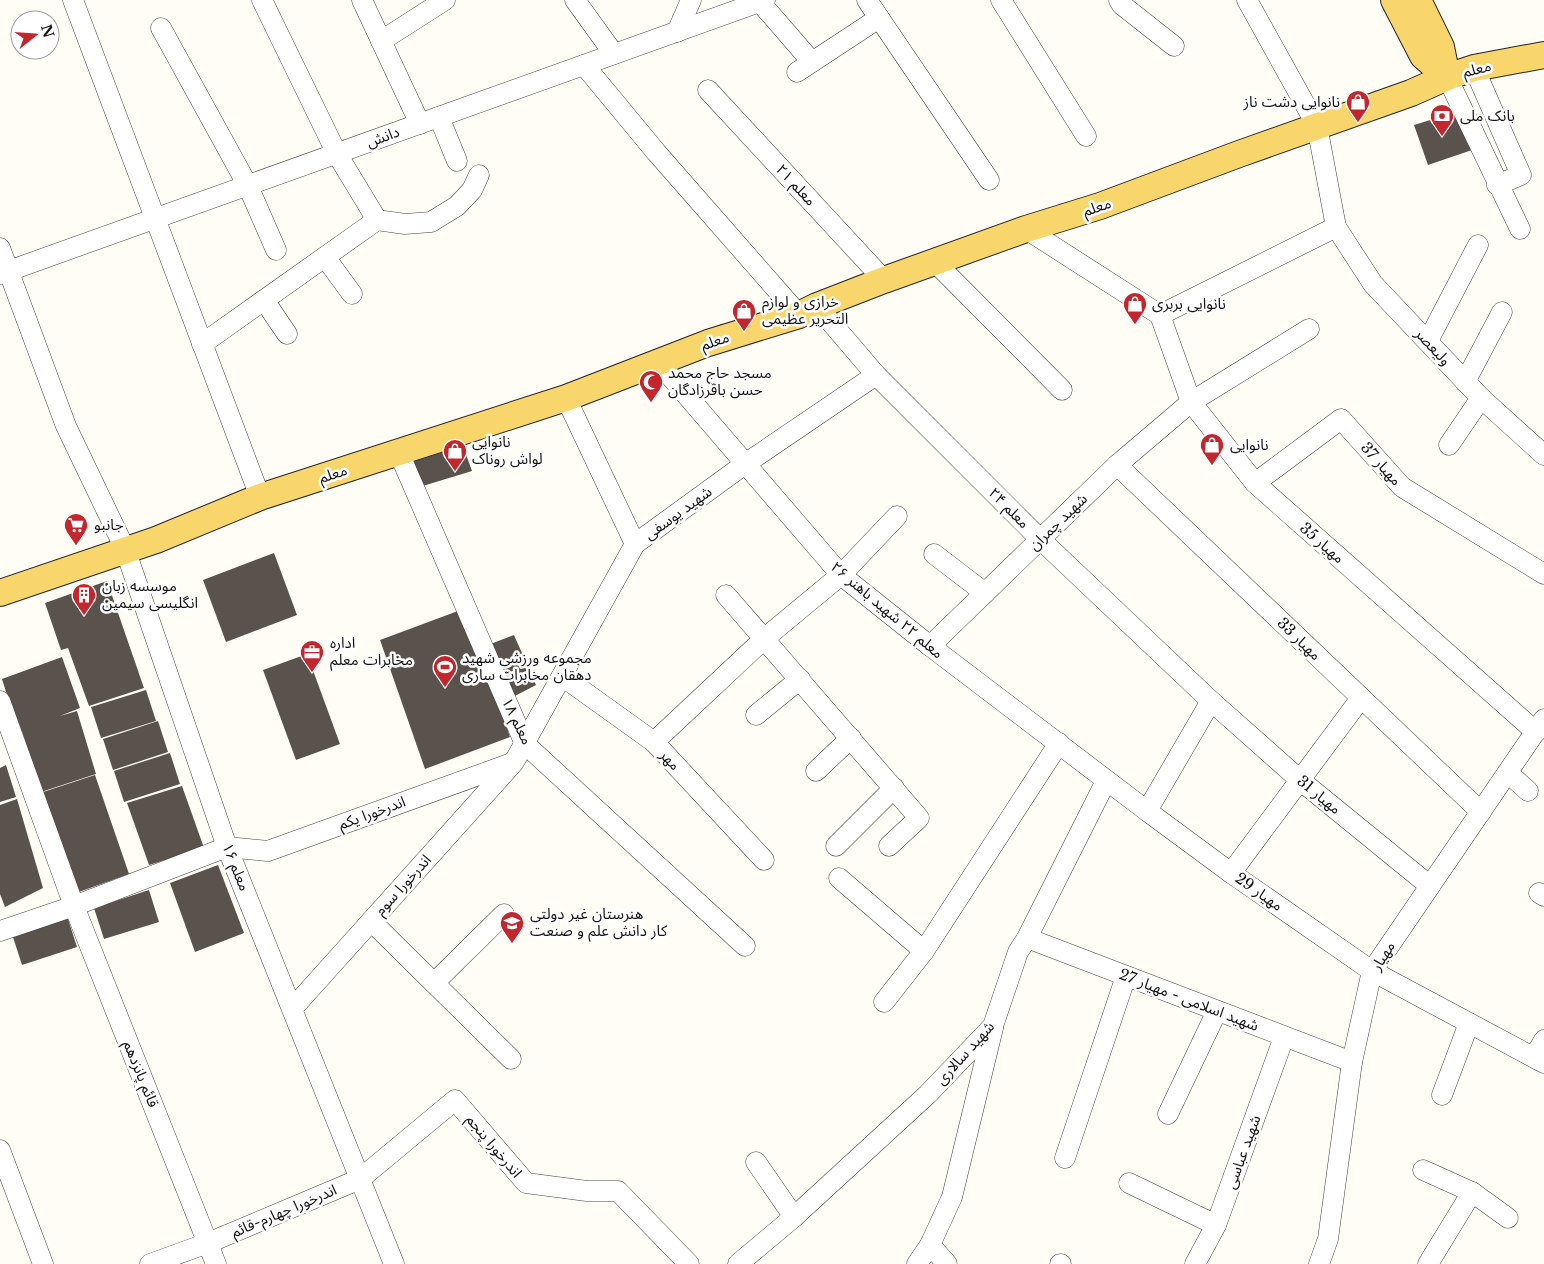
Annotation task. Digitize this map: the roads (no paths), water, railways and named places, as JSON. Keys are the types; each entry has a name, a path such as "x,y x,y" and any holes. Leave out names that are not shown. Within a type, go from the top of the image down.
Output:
{"main road":[{"path":"1394,0 1423,56 1447,77"},
{"path":"1418,0 1442,48 1447,77"},
{"name":"معلم","path":"0,593 156,540 260,497 566,398 708,343 808,310 884,280 1026,229 1100,206 1317,126 1411,94 1447,77 1474,68 1544,55"}],"street":[{"path":"74,0 260,497"},
{"path":"262,0 337,154 377,220"},
{"path":"362,0 420,124"},
{"path":"381,41 445,0"},
{"path":"575,0 614,54"},
{"path":"677,32 691,0"},
{"path":"867,0 989,180"},
{"path":"1001,0 1086,136"},
{"path":"1119,0 1122,5 1174,46"},
{"path":"1026,229 1160,315 1336,227 1317,126 1247,0"},
{"path":"763,1 804,67 879,18"},
{"name":"دانش","path":"4,273 763,1"},
{"path":"161,28 248,186 276,250"},
{"name":"معلم ۲۴","path":"584,64 656,152 808,310 876,375 1040,539 1210,701"},
{"path":"1474,68 1520,176 1497,185"},
{"path":"1447,77 1497,185 1520,229"},
{"name":"معلم ۲۱","path":"708,90 884,280"},
{"path":"439,117 457,161"},
{"path":"202,344 377,220 405,224 431,222 457,206 472,190 479,175"},
{"name":"ولیعصر","path":"1336,227 1373,284 1481,398 1544,454"},
{"path":"1428,341 1478,244"},
{"name":"معلم ۱۶","path":"0,248 4,273 66,426 125,549 227,847 394,1264"},
{"path":"325,257 352,294"},
{"path":"935,262 1062,390"},
{"path":"264,300 287,334"},
{"path":"1466,382 1502,312"},
{"name":"مهیار 35","path":"1160,315 1191,402 1255,483 1540,725"},
{"name":"شهید چمران","path":"930,646 1117,466 1191,402 1309,329"},
{"name":"معلم ۲۲ شهید باهنر ۲۶","path":"658,362 841,575 1106,781"},
{"name":"شهید یوسفی","path":"514,762 635,544 745,464 876,375"},
{"path":"566,398 635,544"},
{"path":"1449,445 1481,398"},
{"name":"مهیار 37","path":"1255,483 1341,419 1402,487 1544,574"},
{"name":"معلم ۱۸","path":"399,453 525,744 745,946"},
{"name":"مهیار 33","path":"1117,466 1481,812"},
{"path":"654,742 765,638 841,575 897,516"},
{"path":"934,554 985,593"},
{"path":"726,596 765,638 920,818 889,846"},
{"name":"مهر","path":"562,676 654,742 764,860"},
{"path":"756,715 800,679"},
{"path":"1231,873 1361,698"},
{"name":"قائم پانزدهم","path":"0,701 74,906 216,1264"},
{"path":"1147,811 1210,701"},
{"name":"مهیار 31","path":"1210,701 1300,780 1430,886"},
{"name":"مهیار","path":"1319,1264 1328,1239 1352,1062 1372,970 1540,725"},
{"path":"816,771 851,738"},
{"path":"884,1002 924,951 1059,743"},
{"name":"اندرخورا یکم","path":"227,847 268,851 514,762"},
{"name":"اندرخورا سوم","path":"293,1008 514,762"},
{"path":"1508,773 1528,790"},
{"name":"مهیار 29","path":"1106,781 1231,873 1372,970 1539,1060"},
{"name":"شهید سالاری","path":"738,1264 794,1217 928,1094 993,1026 1018,952 1027,938 1106,781"},
{"path":"836,846 894,788"},
{"path":"0,931 74,906 227,847"},
{"path":"839,878 924,951"},
{"path":"434,983 504,914"},
{"path":"371,921 512,1059"},
{"name":"شهید اسلامی - مهیار 27","path":"1027,938 1352,1062"},
{"path":"1065,1158 1126,976"},
{"path":"1168,1114 1217,1011"},
{"path":"1442,1094 1469,1023"},
{"path":"917,1264 930,1245 952,1197 993,1026"},
{"name":"شهید عباسی","path":"1196,1264 1216,1225 1284,1037"},
{"path":"1539,1060 1544,1040"},
{"name":"اندرخورا پنجم","path":"360,1179 456,1100 526,1183 587,1192 618,1191 689,1264"},
{"path":"0,1150 43,1264"},
{"path":"756,1162 794,1217"},
{"path":"1423,1170 1472,1192 1508,1218"},
{"name":"اندرخورا چهارم-قائم","path":"150,1264 208,1243 360,1179"},
{"path":"1130,1183 1216,1225"},
{"path":"1428,1264 1472,1192"},
{"path":"930,1245 947,1264"}],"place":[{"name":"نانوایی دشت ناز","path":"1358,123"},
{"name":"بانک ملی","path":"1442,137"},
{"name":"نانوایی بربری","path":"1135,325"},
{"name":"خرازی و لوازم التحریر عظیمی","path":"744,332"},
{"name":"مسجد حاج محمد حسن باقرزادگان","path":"651,403"},
{"name":"نانوایی","path":"1212,466"},
{"name":"نانوایی لواش روناک","path":"455,472"},
{"name":"جانبو","path":"76,546"},
{"name":"موسسه زبان انگلیسی سیمین","path":"84,616"},
{"name":"اداره مخابرات معلم","path":"312,673"},
{"name":"مجموعه ورزشی شهید دهقان مخابرات ساری","path":"445,688"},
{"name":"هنرستان غیر دولتی کار دانش علم و صنعت","path":"512,944"}]}
